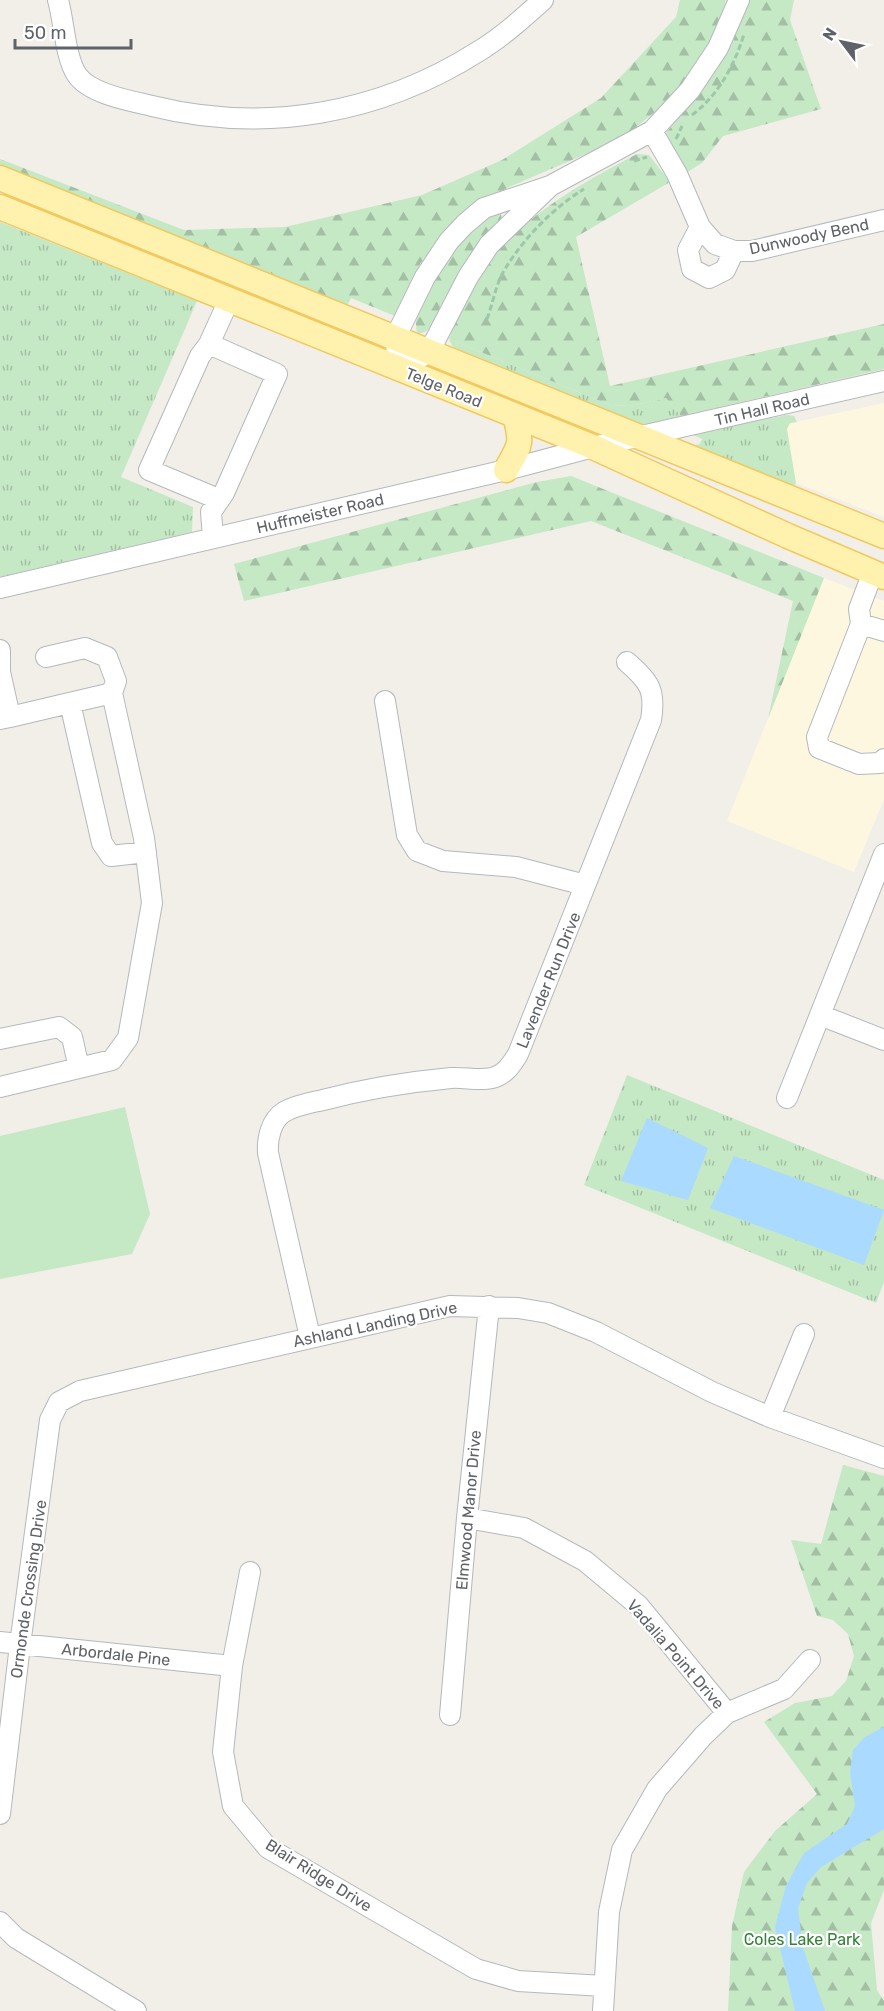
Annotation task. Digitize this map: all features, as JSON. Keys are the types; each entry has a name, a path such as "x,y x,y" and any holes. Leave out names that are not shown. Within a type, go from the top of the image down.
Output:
{"main road":[{"name":"Telge Road","path":"0,178 884,536"},
{"name":"Telge Road","path":"0,207 593,447 788,536 879,574"},
{"path":"506,470 518,449 521,436 515,416"}],"street":[{"path":"58,0 70,55 77,75 93,89 178,112 229,119 276,119 325,113 401,92 442,73 481,50 543,0"},
{"path":"550,186 489,245 468,277 429,352 400,369 395,338 436,258 465,224 484,208 550,186 652,130 696,82 718,48 739,0"},
{"name":"Dunwoody Bend","path":"652,130 678,174 700,227 715,244 734,251 752,251 884,220"},
{"name":"Dunwoody Bend","path":"700,227 688,250 692,269 709,278 724,270 734,251"},
{"path":"218,499 149,470 200,356 209,344 229,300"},
{"path":"209,344 277,375 224,493 211,512 213,538"},
{"name":"Tin Hall Road","path":"639,437 884,381"},
{"name":"Huffmeister Road","path":"0,588 639,437"},
{"path":"879,574 860,609 861,624 817,737 819,748 860,764 880,763 884,759"},
{"path":"861,624 884,631"},
{"path":"0,1087 112,1060 128,1038 152,903 146,852 112,693 116,681 107,657 85,648 46,657"},
{"path":"0,650 5,718 112,693"},
{"name":"Lavender Run Drive","path":"310,1337 268,1153 268,1142 275,1122 282,1113 296,1106 350,1093 453,1078 492,1078 511,1066 518,1054 651,720 652,690 642,675 627,662"},
{"path":"385,700 408,836 417,851 443,861 516,867 585,885"},
{"path":"70,703 102,843 111,856 146,852"},
{"path":"787,1098 884,854"},
{"path":"820,1015 884,1040"},
{"path":"0,1039 60,1027 72,1037 79,1068"},
{"name":"Ashland Landing Drive","path":"60,1401 80,1390 450,1306 518,1308 548,1313 596,1332 703,1387 770,1417 884,1458"},
{"name":"Elmwood Manor Drive","path":"450,1715 489,1306"},
{"path":"770,1417 804,1334"},
{"name":"Ormonde Crossing Drive","path":"0,1814 50,1420 60,1401"},
{"name":"Vadalia Point Drive","path":"467,1518 524,1528 585,1561 639,1606 727,1713"},
{"name":"Blair Ridge Drive","path":"250,1572 232,1666 223,1752 233,1806 268,1848 476,1969 518,1981 604,1986"},
{"name":"Arbordale Pine","path":"0,1642 232,1666"},
{"path":"603,2011 609,1912 622,1850 657,1789 703,1736 727,1713 784,1689 810,1660"},
{"path":"0,1922 16,1938 136,2011"}],"shaded area":[{"path":"884,403 884,517 789,480 782,425"},
{"path":"824,578 884,601 884,799 854,872 727,821"}],"green space":[{"path":"680,0 726,0 723,12 703,55 668,101 623,138 507,188 482,203 448,229 420,264 395,316 351,298 346,308 0,168 0,159 184,230 285,227 422,195 502,160 601,98 676,17"},
{"path":"748,0 794,0 790,20 821,109 723,136 702,163 686,173 666,133 711,78 732,44"},
{"path":"637,154 649,155 670,182 576,237 610,386 884,324 884,369 681,416 666,398 630,406 610,405 449,339 473,286 507,241 559,199"},
{"path":"495,213 501,214 502,221 457,277 431,326 427,331 417,334 415,315 444,261 466,237"},
{"path":"0,222 197,301 121,477 193,507 192,532 0,577"},
{"path":"449,339 610,405 630,406 666,398 681,416 639,426 456,353"},
{"path":"788,415 794,416 797,422 790,423 787,429 796,483 793,486 692,446 700,444 702,439 691,434 697,431"},
{"path":"571,476 824,578 768,719 793,601 591,521 244,601 234,564 537,482"},
{"path":"627,1075 884,1180 884,1282 876,1303 584,1185"},
{"path":"125,1107 150,1214 132,1254 0,1279 0,1136"},
{"name":"Coles Lake Park","path":"843,1465 884,1476 884,1890 871,1923 877,1990 884,2001 884,2011 728,2011 732,1926 744,1872 775,1831 817,1794 764,1722 795,1703 832,1696 846,1681 854,1656 848,1634 833,1620 817,1616 791,1540 821,1544"}],"water":[{"path":"647,1118 708,1148 688,1200 621,1181"},
{"path":"734,1156 884,1210 864,1265 710,1208"},
{"path":"884,1727 884,1829 821,1867 807,1883 798,1908 803,1948 825,2011 795,2011 775,1927 786,1886 804,1853 847,1824 855,1806 850,1772 853,1750 865,1737"}]}
